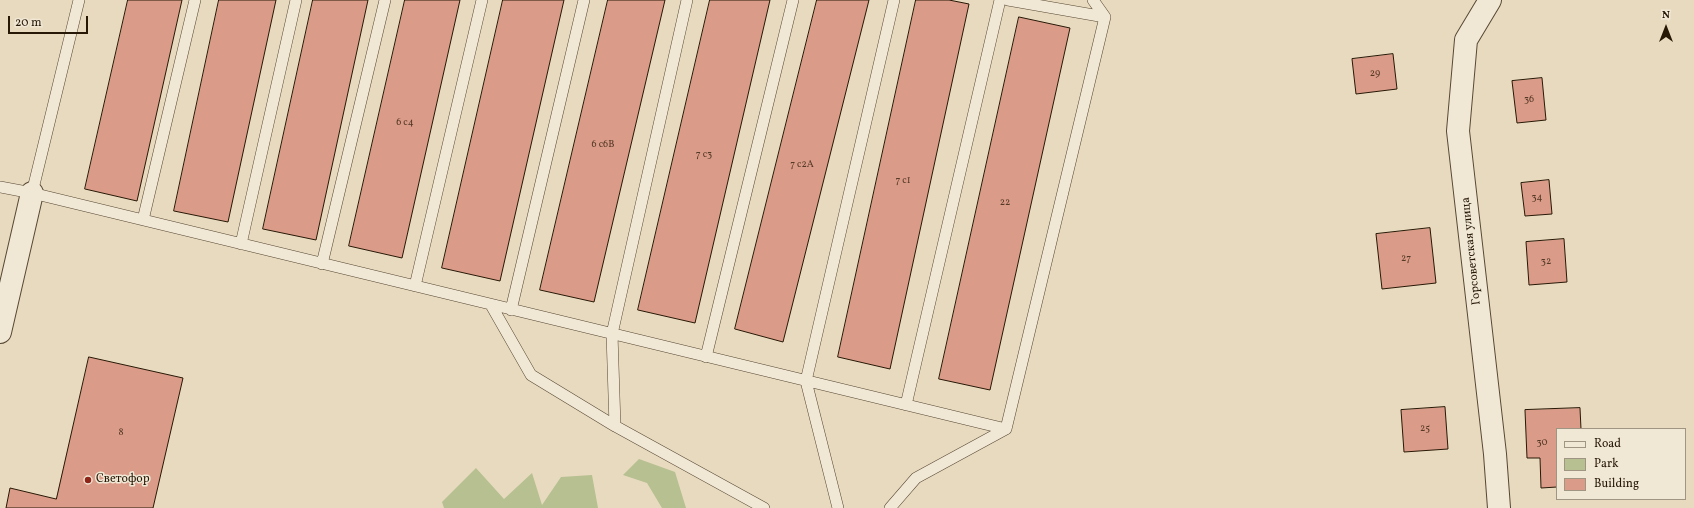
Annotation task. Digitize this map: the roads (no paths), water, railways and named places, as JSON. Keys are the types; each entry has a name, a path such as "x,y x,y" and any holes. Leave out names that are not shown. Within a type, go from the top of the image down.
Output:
{"street":[{"name":"Горсоветская улица","path":"1490,0 1466,40 1458,131 1495,454 1499,508"},
{"path":"0,332 32,193"}],"lane":[{"path":"32,193 79,0"},
{"path":"143,220 195,0"},
{"path":"241,244 296,0"},
{"path":"322,264 385,0"},
{"path":"415,286 482,0"},
{"path":"511,310 584,0"},
{"path":"615,426 612,334 687,0"},
{"path":"706,357 792,0"},
{"path":"838,508 806,381 894,0"},
{"path":"906,405 1000,0"},
{"path":"1008,0 1105,17"},
{"path":"890,508 916,478 1006,429 1105,17 1093,0"},
{"path":"0,187 32,193 1006,429"},
{"path":"491,305 531,375 615,426 764,508"}],"place":[{"name":"Светофор","path":"88,480"}]}
